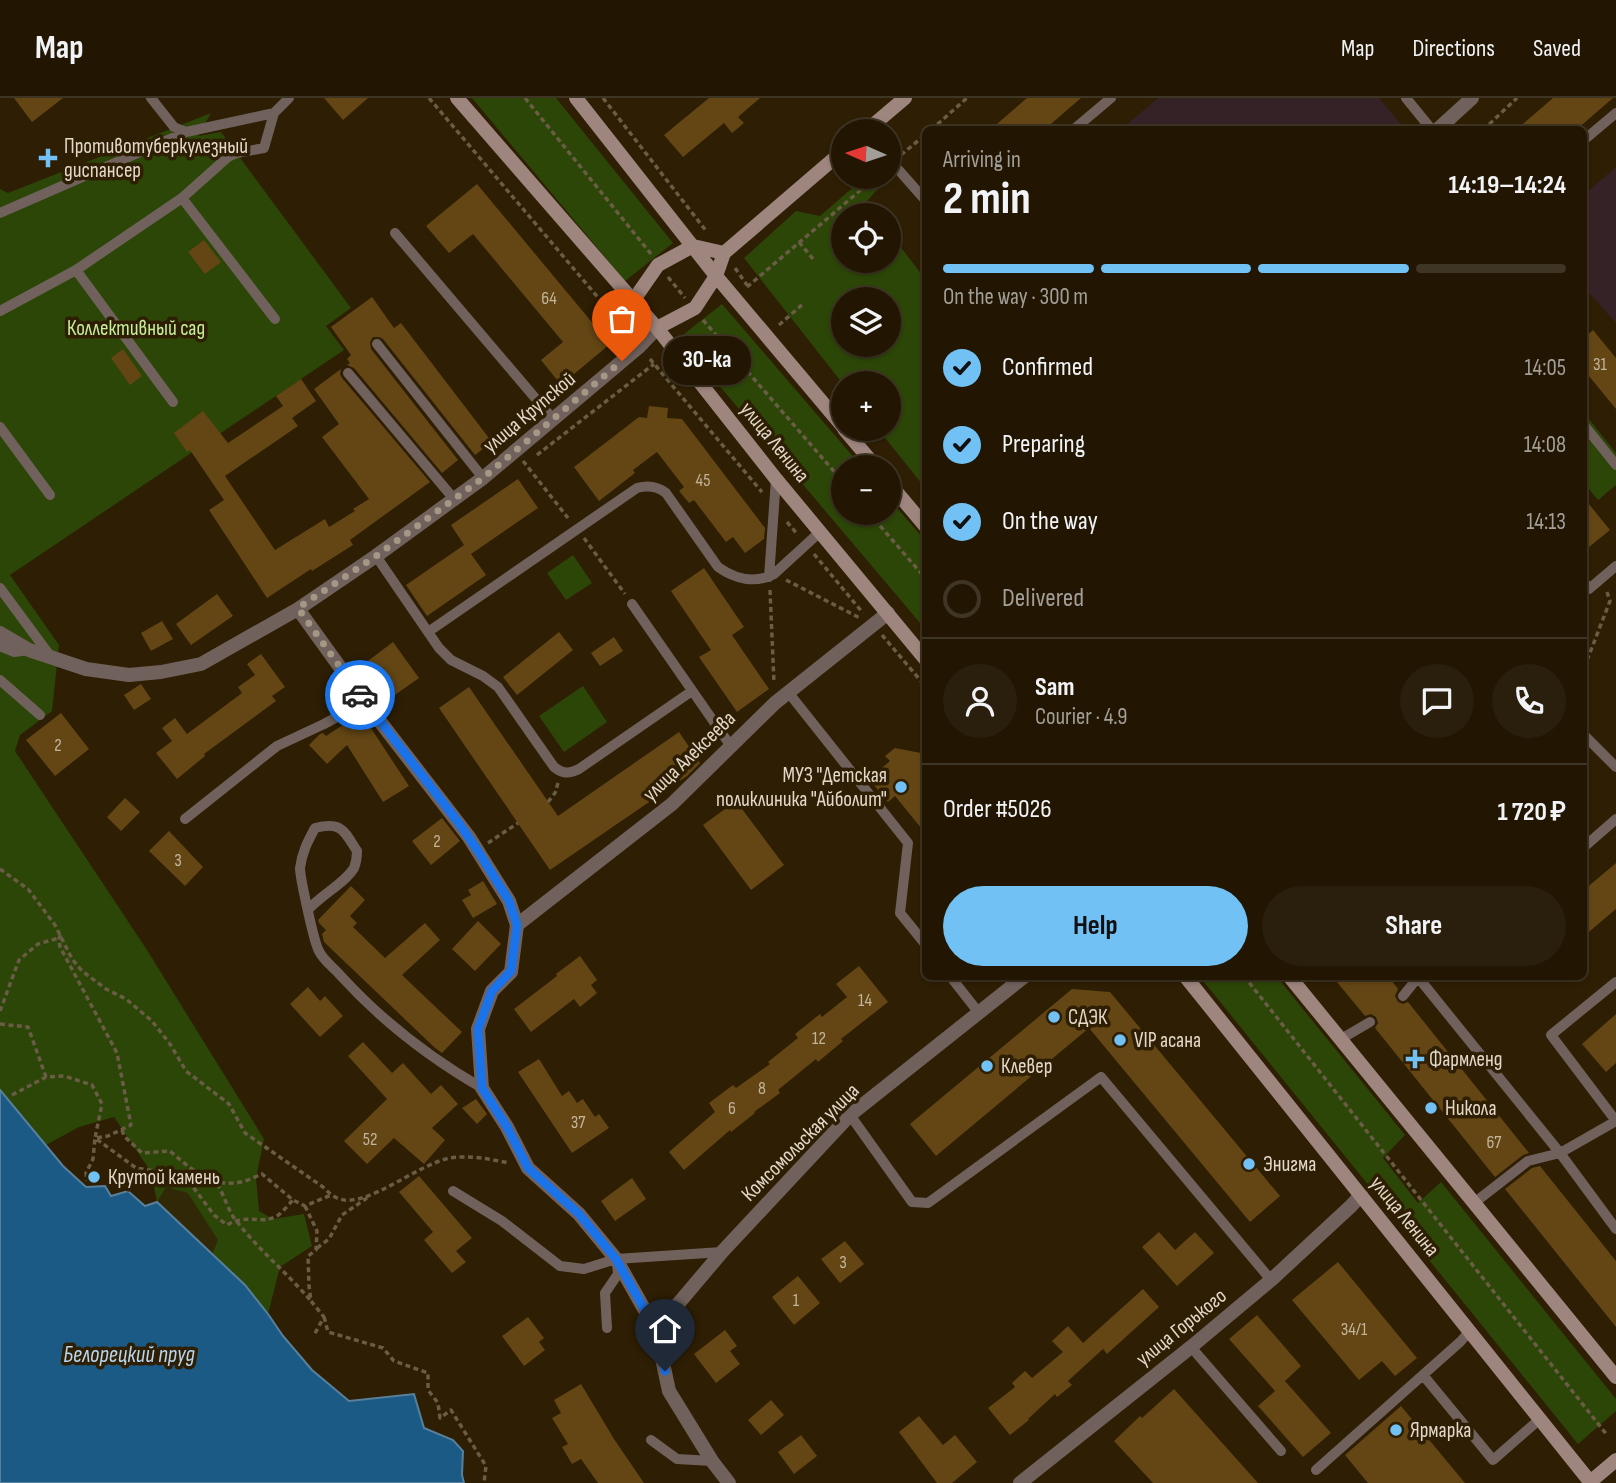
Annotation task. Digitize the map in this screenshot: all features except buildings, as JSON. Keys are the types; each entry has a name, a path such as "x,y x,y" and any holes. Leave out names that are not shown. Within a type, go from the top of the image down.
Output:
{"main road":[{"name":"улица Ленина","path":"457,98 657,328 776,479 922,653"},
{"path":"576,98 716,276 831,413"},
{"path":"880,119 905,98"},
{"path":"695,309 716,276 724,253 831,161"},
{"path":"634,301 658,265 693,246 724,253"},
{"name":"улица Крупской","path":"657,328 695,309"},
{"path":"855,441 866,455"},
{"path":"901,497 922,522"},
{"name":"улица Ленина","path":"1188,980 1591,1482"},
{"path":"1293,980 1616,1377"},
{"path":"1591,1482 1616,1461"}],"street":[{"path":"1439,126 1472,98"},
{"name":"улица Крупской","path":"0,633 29,650 86,669 129,675 201,663 298,608 376,556 483,478 657,328"},
{"path":"298,608 365,702 478,851 509,901 517,925 511,971 492,991 478,1029 482,1088 507,1127 528,1168 579,1214 616,1259 656,1330 669,1391 712,1461 729,1483"},
{"name":"улица Алексеева","path":"517,925 672,804 775,703 888,614"},
{"name":"Комсомольская улица","path":"656,1330 722,1252 850,1115 1020,980"},
{"name":"улица Горького","path":"1020,1483 1271,1280 1361,1195"}],"lane":[{"path":"151,98 174,127 186,132"},
{"path":"0,311 76,271 181,198 228,157 264,148 274,113 289,98"},
{"path":"1078,126 1111,98"},
{"path":"1406,98 1430,126"},
{"path":"0,213 186,132 274,113"},
{"path":"1587,137 1616,113"},
{"path":"901,172 922,196"},
{"path":"181,198 275,319"},
{"path":"395,233 554,419"},
{"path":"76,271 173,402"},
{"path":"377,344 483,478"},
{"path":"348,373 454,499"},
{"path":"0,427 50,495"},
{"path":"1587,429 1616,465"},
{"path":"769,577 776,479"},
{"path":"428,632 637,488 654,486 666,493 718,568 740,579 769,577 821,531"},
{"path":"376,556 439,648 451,660 498,687 559,771 572,773 579,769 692,691"},
{"path":"1587,586 1589,589 1616,566"},
{"path":"0,588 53,659"},
{"path":"632,604 730,746"},
{"path":"0,646 14,652 29,650"},
{"path":"0,680 40,715"},
{"path":"788,692 908,843 900,913 922,940"},
{"path":"185,819 277,746 365,702"},
{"path":"1587,738 1616,767"},
{"path":"1587,844 1616,819"},
{"path":"308,910 355,866 357,851 342,829 328,825 315,828 304,847 300,870 308,910 318,951 355,991 407,1037 449,1069 482,1088"},
{"path":"953,980 979,1013"},
{"path":"1403,996 1416,980"},
{"path":"1420,980 1560,1153 1616,1228"},
{"path":"1474,1203 1528,1161 1560,1153 1616,1121 1551,1035 1616,982"},
{"path":"1341,1039 1370,1022"},
{"path":"850,1115 912,1202 928,1203 1101,1077 1271,1280"},
{"path":"453,1191 502,1221 561,1266 584,1269 616,1259 722,1252"},
{"path":"607,1328 606,1293 618,1274 616,1259"},
{"path":"1317,1470 1470,1331"},
{"path":"1191,1347 1281,1451"},
{"path":"1423,1376 1493,1460 1540,1419"},
{"path":"651,1440 677,1459 712,1461"}],"path":[{"path":"429,98 768,499"},
{"path":"525,98 658,265 831,468"},
{"path":"603,98 724,253"},
{"path":"935,126 967,98"},
{"path":"1487,126 1517,98"},
{"path":"901,153 922,137"},
{"path":"747,286 862,189"},
{"path":"799,242 813,259"},
{"path":"779,325 804,303"},
{"path":"536,456 654,364"},
{"path":"786,520 803,541"},
{"path":"879,525 922,574"},
{"path":"812,552 873,625"},
{"path":"769,577 775,703"},
{"path":"1601,579 1610,601 1616,604"},
{"path":"1587,660 1610,601"},
{"path":"548,802 556,790 559,771"},
{"path":"478,851 518,823"},
{"path":"0,869 28,889 82,971 106,989 126,999 152,1021 186,1071 229,1104 245,1133 331,1195 343,1200 369,1197"},
{"path":"0,1011 19,960 38,944 60,936"},
{"path":"60,936 60,947 117,1053 131,1125 108,1136 95,1138"},
{"path":"1247,980 1607,1436"},
{"path":"0,1024 28,1027 46,1077"},
{"path":"12,1095 46,1077 64,1076 92,1085 102,1104 93,1159 86,1173 88,1181"},
{"path":"122,1130 124,1136 142,1153 170,1151 198,1174 216,1183 241,1182 262,1174 293,1200 305,1206 317,1231 316,1250"},
{"path":"95,1138 136,1168 156,1171 190,1183 215,1216 227,1225 240,1218 268,1220 280,1214 293,1200"},
{"path":"311,1301 308,1256 329,1239 342,1215 369,1197 424,1167 448,1159 472,1157 528,1168"},
{"path":"216,1183 235,1220 311,1301 324,1317 328,1332 383,1348 394,1361 428,1373 428,1390 438,1403 440,1418 451,1410 486,1466 484,1483"},
{"path":"305,1206 331,1195"},
{"path":"314,1335 324,1317"}],"shaded area":[{"path":"1158,98 1379,98 1402,126 1125,126"},
{"path":"1616,167 1616,323 1587,290 1587,192"}],"green space":[{"path":"472,98 556,98 673,243 625,281"},
{"name":"Коллективный сад","path":"211,113 198,136 221,132 351,308 326,326 344,350 10,575 59,645 52,711 20,735 15,751 147,950 264,1139 256,1178 259,1211 273,1219 304,1214 312,1246 280,1267 268,1314 245,1285 157,1202 151,1172 114,1117 79,1127 46,1145 0,1090 0,189 8,193"},
{"path":"851,189 878,189 866,202 835,203"},
{"path":"831,206 831,273 901,273 901,248 922,275 922,484 888,441 901,441 901,371 833,371 744,258 796,211 820,216"},
{"path":"722,304 831,431 831,441 840,441 852,455 831,455 831,518 679,338"},
{"path":"1587,417 1616,453 1616,485 1598,500 1587,487"},
{"path":"901,513 922,536 922,625 837,525 901,525"},
{"path":"573,555 592,583 566,600 547,573"},
{"path":"583,686 607,722 564,752 539,716"},
{"path":"1202,980 1279,980 1405,1135 1383,1158 1418,1203 1441,1182 1616,1399 1616,1411 1578,1444"}],"sand":[{"path":"166,1187 188,1193 218,1240 212,1255 157,1202"}],"water":[{"name":"Белорецкий пруд","path":"0,1090 63,1166 86,1187 105,1186 111,1196 128,1191 145,1206 157,1202 245,1285 312,1370 349,1401 414,1394 424,1428 453,1440 463,1451 464,1483 0,1483"}],"way so far":[{"path":"360,695 298,608 376,556 483,478 622,361"}],"place":[{"name":"Противотуберкулезный диспансер","path":"48,158"},
{"name":"30-ка","path":"622,361"},
{"name":"МУЗ \"Детская поликлиника \"Айболит\"","path":"901,787"},
{"name":"СДЭК","path":"1054,1017"},
{"name":"VIP асана","path":"1120,1040"},
{"name":"Фармленд","path":"1415,1059"},
{"name":"Клевер","path":"987,1066"},
{"name":"Никола","path":"1431,1108"},
{"name":"Энигма","path":"1249,1164"},
{"name":"Крутой камень","path":"94,1177"},
{"name":"Ярмарка","path":"1396,1430"}],"route":[{"path":"360,695 458,822 509,901 517,925 511,971 492,991 478,1029 482,1088 507,1127 528,1168 579,1214 616,1259 656,1330 665,1371"}]}
